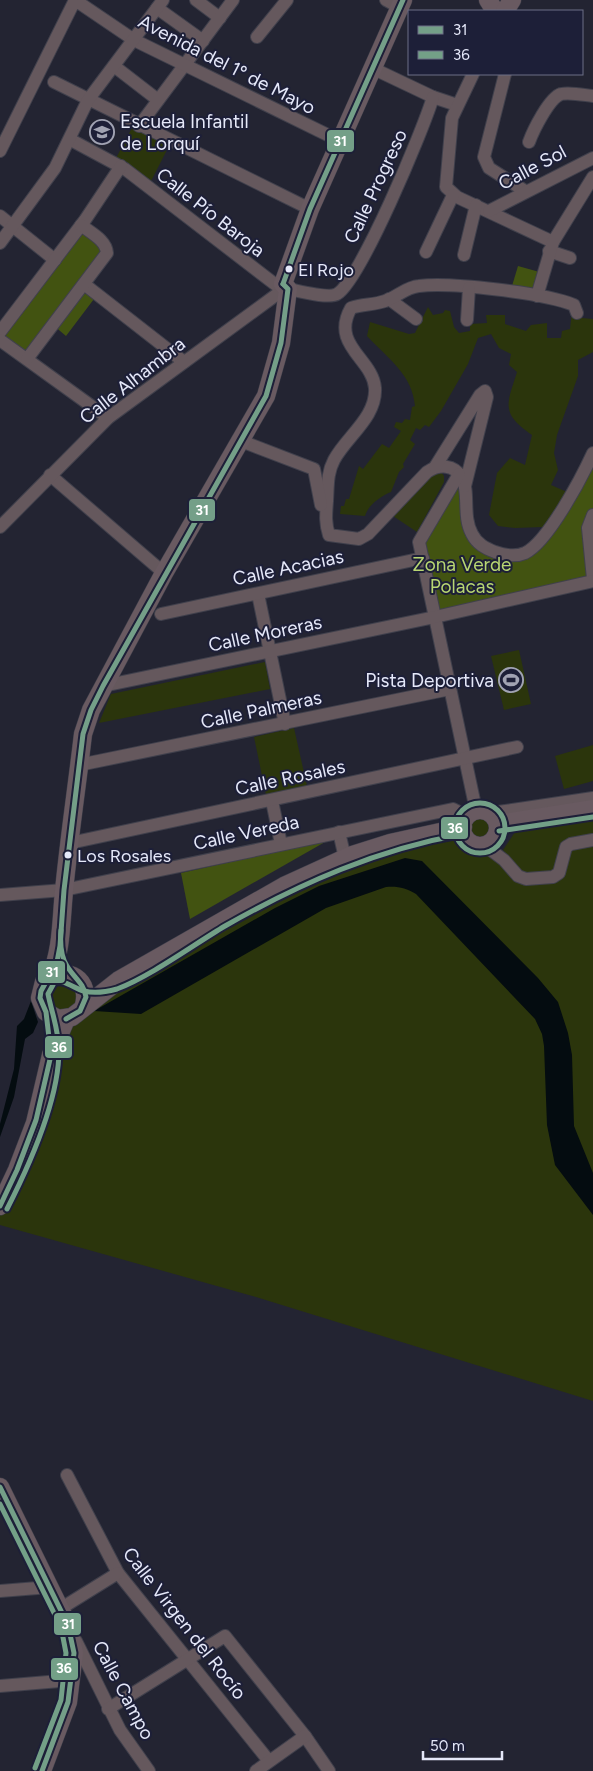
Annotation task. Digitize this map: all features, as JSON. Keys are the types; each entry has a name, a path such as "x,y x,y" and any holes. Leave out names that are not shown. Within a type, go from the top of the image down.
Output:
{"main road":[{"path":"488,0 505,8"},
{"path":"50,978 57,962 60,946 64,890 83,734 91,710 164,573 266,396 281,343 282,290 310,209 372,68 396,2"},
{"path":"46,1012 52,1016 66,1019 79,1013 119,980 284,886 345,858 390,842 479,818 593,809"},
{"path":"479,818 496,836 484,845 469,841 479,818"},
{"path":"60,946 64,961 86,994 83,1008"},
{"path":"51,1055 46,1012 40,998 44,982 57,974 93,985 119,980"},
{"path":"0,1206 36,1120 51,1055 66,1019"},
{"path":"0,1487 68,1625 74,1653 68,1702 42,1771"}],"street":[{"name":"Avenida del 1º de Mayo","path":"76,0 134,40 340,141"},
{"path":"0,151 76,0"},
{"path":"196,0 220,18"},
{"path":"139,126 233,0"},
{"path":"257,37 287,0"},
{"path":"0,243 55,168 88,100 160,4 203,41"},
{"path":"114,66 158,100"},
{"path":"372,68 432,97 456,105"},
{"path":"472,75 456,105 452,118 446,187 453,195 489,211 570,258"},
{"path":"505,75 484,158 489,168 525,192"},
{"path":"498,101 511,75"},
{"path":"54,82 139,126 310,209"},
{"path":"529,142 534,127 554,99 562,94 593,96"},
{"name":"Calle Progreso","path":"282,290 328,295 335,295 341,291 366,250 408,164 425,123 432,97"},
{"name":"Calle Pío Baroja","path":"70,140 121,166 282,290"},
{"name":"Calle Sol","path":"489,211 593,158"},
{"path":"0,332 81,225 121,166"},
{"path":"537,296 551,247 593,176"},
{"path":"426,252 453,195"},
{"path":"464,255 476,206"},
{"path":"0,216 55,260"},
{"path":"27,359 107,253 102,241 81,225"},
{"path":"84,284 184,362"},
{"path":"325,523 329,472 343,445 356,431 372,405 375,393 371,376 350,347 346,334 348,314 351,308 389,299 412,287 422,285 470,288 537,296 574,305 577,313"},
{"path":"467,320 470,288"},
{"name":"Calle Alhambra","path":"0,527 108,418 282,290"},
{"path":"389,299 416,319"},
{"path":"0,340 108,418"},
{"path":"435,467 480,395 485,391 487,397 462,480 420,542 479,818 593,798"},
{"path":"241,441 314,469 329,535 338,538 359,539 368,534 427,472 443,465 462,480 466,517 471,533 477,542 500,554 516,556 526,553 547,530 580,481 593,453"},
{"path":"50,475 164,573"},
{"path":"593,515 588,528 593,580"},
{"name":"Calle Acacias","path":"161,614 423,558"},
{"name":"Calle Moreras","path":"103,686 435,617 593,580"},
{"path":"258,594 285,724"},
{"name":"Calle Palmeras","path":"79,766 450,689"},
{"name":"Calle Rosales","path":"70,843 517,747"},
{"path":"272,800 281,844"},
{"name":"Calle Vereda","path":"0,895 64,890 454,809 479,818"},
{"path":"339,832 345,858"},
{"path":"484,845 504,860 518,876 526,879 553,877 559,873 566,847 571,844 593,840"},
{"name":"Calle Virgen del Rocío","path":"67,1475 118,1572 269,1761"},
{"path":"60,1609 118,1572"},
{"path":"0,1590 50,1587"},
{"name":"Calle Campo","path":"68,1625 108,1709 120,1730 149,1771"},
{"path":"108,1709 225,1636 305,1736 329,1771"},
{"path":"0,1686 72,1680"},
{"path":"256,1771 305,1736"}],"green space":[{"path":"134,124 171,142 148,187 114,162"},
{"path":"81,225 106,247 84,284 97,295 66,336 53,325 27,359 0,340"},
{"path":"518,266 543,273 537,296 512,286"},
{"path":"428,307 433,315 443,313 445,310 450,311 454,327 459,333 470,331 470,324 487,323 486,315 505,315 505,324 526,331 531,325 547,323 547,338 561,338 562,331 570,329 572,311 582,318 593,319 593,352 578,360 578,376 557,435 554,453 558,470 551,485 567,492 543,527 515,528 498,526 489,515 497,473 510,458 525,465 532,435 511,414 509,400 517,372 509,365 511,354 499,348 491,334 478,338 468,364 441,411 429,427 425,425 420,430 416,428 410,440 415,444 403,464 404,467 399,472 391,492 375,501 365,516 340,514 341,506 344,506 346,499 349,499 359,466 363,469 382,444 389,448 401,431 394,427 396,422 402,423 405,419 410,420 412,407 415,406 413,395 405,377 367,336 370,322 409,334 415,333"},
{"name":"Zona Verde Polacas","path":"593,453 593,581 435,617 419,542 459,474 471,533 500,554 534,546"},
{"path":"441,472 444,476 444,482 417,532 393,516 431,474"},
{"name":"Pista Deportiva","path":"519,650 531,704 504,710 491,656"},
{"path":"265,662 270,689 99,723 111,694"},
{"path":"294,728 307,786 266,795 254,737"},
{"path":"593,745 593,781 564,789 555,756"},
{"path":"481,813 492,817 496,828 492,839 481,843 470,839 466,828 470,817"},
{"path":"593,817 593,836 572,839 552,871 524,874 503,850 515,832 524,828"},
{"path":"463,832 469,841 479,845 518,876 553,877 566,847 593,840 593,1401 256,1297 0,1225 0,1206 65,1020 97,996 362,852"},
{"path":"325,842 190,919 181,873"},
{"path":"64,976 83,999 59,1017 43,991"}],"shaded area":[{"path":"405,858 422,861 538,978 558,1002 568,1033 572,1055 574,1126 593,1173 593,1215 555,1165 547,1125 544,1046 542,1034 535,1019 416,894 409,890 398,887 386,887 326,908 141,1014 94,1011 275,908 319,886"},
{"path":"31,1001 38,1022 33,1033 25,1039 14,1097 0,1137 0,1124 14,1069 17,1026 24,1019"}],"transit line":[{"name":"31","path":"283,284 310,209 403,0"},
{"name":"31","path":"0,1206 17,1170 36,1120 51,1055 46,1012 40,998 41,991 57,962 60,946 64,890 83,734 91,710 103,686 266,396 281,343 288,289 283,284"},
{"name":"36","path":"475,803 485,803 498,810 505,823 505,828 505,833 498,846 485,853 475,853 466,849 459,842 455,833 455,823 459,814 466,807 475,803"},
{"name":"36","path":"499,831 593,817"},
{"name":"36","path":"7,1209 33,1153 54,1089 59,1050 48,994 54,983 62,982 80,990 92,992 105,992 117,989 158,968 254,910 311,882 371,858 432,840 464,834"},
{"name":"31","path":"61,930 63,957 83,988 86,997 80,1011 66,1019"},
{"name":"31","path":"0,1487 68,1625 74,1653 68,1702 42,1771"},
{"name":"36","path":"0,1504 61,1627 66,1653 61,1700 35,1768"}],"place":[{"name":"Escuela Infantil de Lorquí","path":"102,132"},
{"name":"El Rojo","path":"289,269"},
{"name":"Pista Deportiva","path":"511,680"},
{"name":"Los Rosales","path":"68,855"}]}
